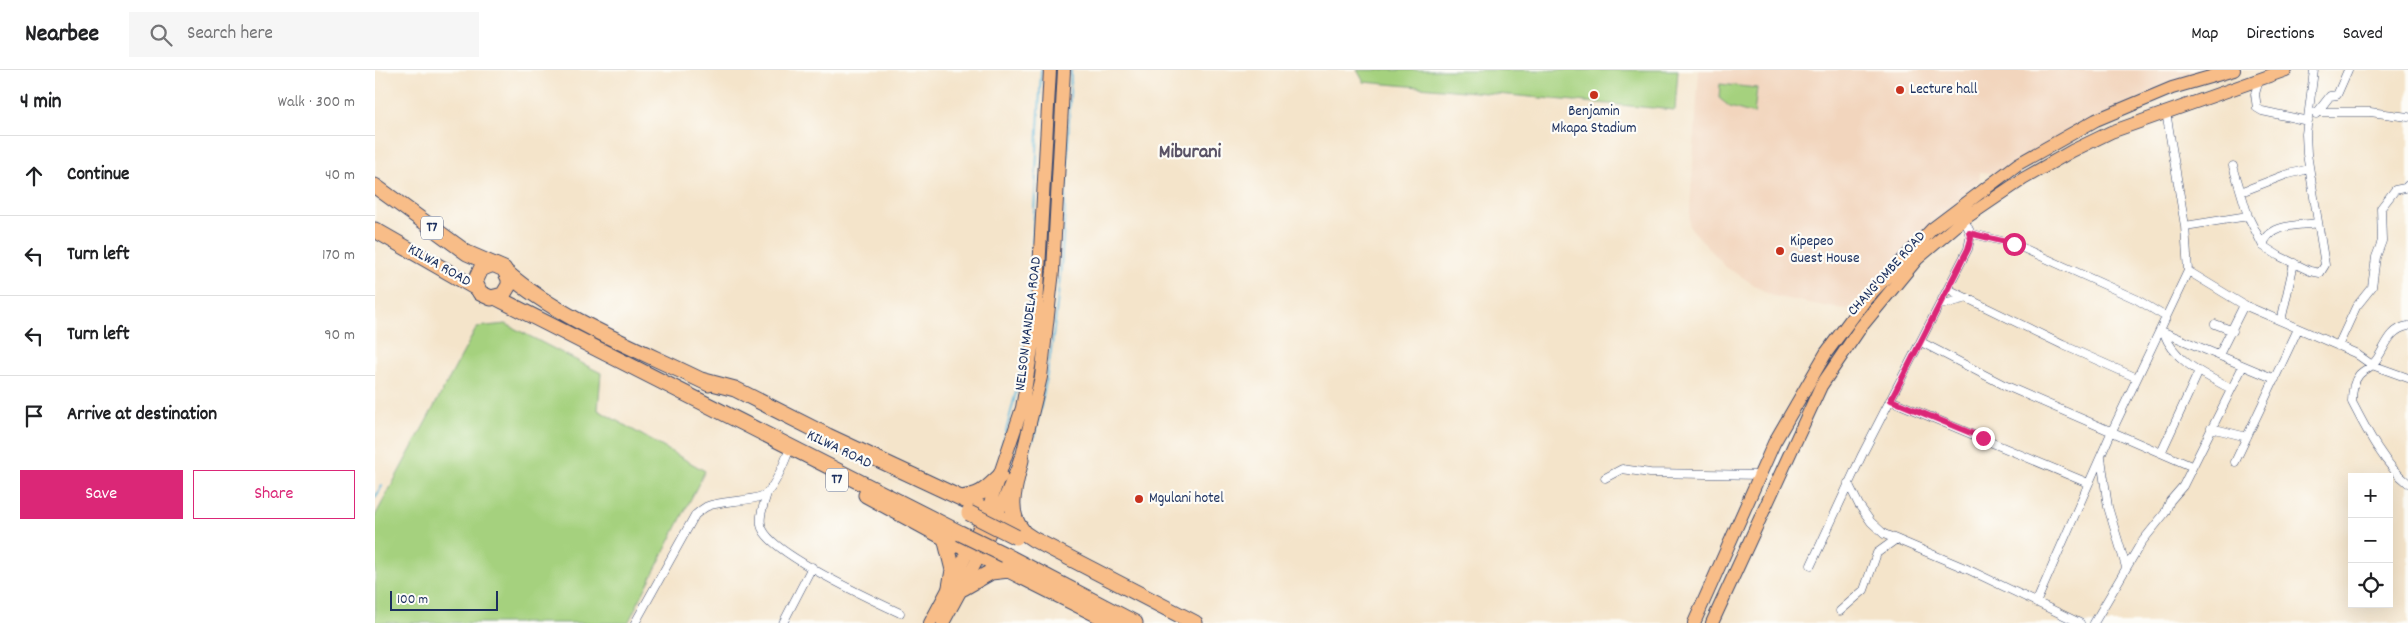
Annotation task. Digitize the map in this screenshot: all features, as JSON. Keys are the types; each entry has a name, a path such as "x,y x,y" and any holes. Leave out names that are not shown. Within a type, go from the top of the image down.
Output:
{"highway":[{"name":"KILWA ROAD","path":"375,186 467,253 493,264"},
{"name":"KILWA ROAD","path":"375,230 477,288"},
{"path":"477,288 475,282 478,272 493,264"},
{"name":"T7","path":"493,264 501,267 507,273"},
{"path":"497,298 503,295 509,285 507,273"},
{"name":"KILWA ROAD","path":"507,273 530,293 615,339 969,513 1022,537 1173,623"},
{"name":"T7","path":"477,288 484,297 497,298"},
{"name":"KILWA ROAD","path":"497,298 1005,555 1135,623"},
{"name":"T7","path":"701,380 735,390 992,513 1022,537 1195,623"},
{"name":"T7","path":"698,399 710,412 945,538 1114,623"},
{"path":"1021,460 1013,503 1013,517 1022,537"},
{"path":"961,498 985,491 1001,476"},
{"path":"945,538 957,588 991,572 1009,570"}],"main road":[{"name":"NELSON MANDELA ROAD","path":"992,513 1001,476 1022,408 1034,344 1051,70"},
{"name":"NELSON MANDELA ROAD","path":"943,623 992,513 1021,460 1041,377 1048,322 1063,70"},
{"name":"CHANG'OMBE ROAD","path":"1694,623 1725,548 1761,475 1774,443 1799,397 1834,340 1866,299 1932,229 2018,164 2096,120 2172,88 2233,70"},
{"name":"CHANG'OMBE ROAD","path":"1712,623 1813,401 1831,369 1861,327 1917,259 1964,219 2023,179 2072,151 2111,132 2286,70"},
{"name":"NELSON MANDELA ROAD","path":"930,623 957,588"}],"street":[{"path":"2233,166 2248,216 2263,246 2269,251 2316,273 2324,270 2309,169 2306,134 2314,70"},
{"path":"2306,134 2316,112 2330,96 2337,95 2348,70"},
{"path":"2259,80 2255,94 2257,108 2262,111 2308,121"},
{"path":"2037,603 2088,483 2137,378 2162,332 2188,270 2185,226 2166,112"},
{"path":"2316,112 2370,112 2408,117"},
{"path":"2241,192 2285,175 2309,169"},
{"path":"2338,346 2352,313 2372,287 2376,257 2382,241 2381,208 2395,190 2405,188 2408,184"},
{"path":"2185,226 2248,216"},
{"path":"1811,564 1849,483 1968,249 1971,239 1964,219"},
{"path":"2263,246 2265,238 2273,230 2318,223"},
{"path":"1969,233 2014,244 2136,299 2167,317"},
{"path":"2281,321 2294,263"},
{"path":"2188,270 2244,305 2355,353 2373,365 2408,378"},
{"path":"1948,289 2063,345 2137,378"},
{"path":"1940,306 1968,298"},
{"path":"2219,355 2233,331 2244,305"},
{"path":"2215,324 2233,331"},
{"path":"2408,326 2395,330 2373,365 2359,376 2354,388 2353,402 2375,445 2392,467 2408,483"},
{"path":"2235,462 2298,329"},
{"path":"2162,332 2275,379"},
{"path":"2162,332 2175,352 2199,371 2231,389"},
{"path":"1921,342 2004,385 2111,433 2191,466"},
{"path":"2094,623 2126,567 2167,509 2169,501 2183,486 2191,466 2243,366"},
{"path":"2161,453 2199,371"},
{"path":"1891,400 2088,483"},
{"path":"2211,428 2247,437"},
{"path":"788,453 780,472 767,494 760,523 762,530 773,542 831,579 900,613"},
{"path":"2101,456 2107,499 2126,567"},
{"path":"1605,478 1622,469 1650,473 1761,475"},
{"path":"1849,483 1859,505 1871,522 1895,540 1967,569 2080,623"},
{"path":"635,623 695,515 706,506 724,501 756,498 767,494"},
{"path":"1840,611 1864,590 1877,553 1895,540"},
{"path":"783,623 812,567"}],"shaded area":[{"path":"1699,70 2228,70 2166,88 1997,174 1980,172 1979,181 1847,310 1772,296 1726,267 1689,226"}],"green space":[{"name":"Benjamin Mkapa Stadium","path":"1357,70 1678,70 1675,110 1364,82"},
{"path":"1720,84 1757,88 1754,114 1730,107 1719,98"},
{"path":"506,324 601,373 598,410 705,471 628,623 375,623 375,516 477,327"}],"waterway":[{"path":"1002,447 1019,380 1029,315 1041,70"},
{"path":"1033,440 1051,349 1062,256 1071,70"},
{"path":"375,498 382,486"}],"place":[{"name":"Lecture hall","path":"1900,90"},
{"name":"Benjamin Mkapa Stadium","path":"1594,95"},
{"name":"Kipepeo Guest House","path":"1780,251"},
{"name":"Mgulani hotel","path":"1139,499"}],"district":[{"name":"Miburani","path":"1190,153"}],"route":[{"path":"1983,438 1891,400 1968,249 1971,239 1971,234 1969,233 1984,235 2014,244"}]}
